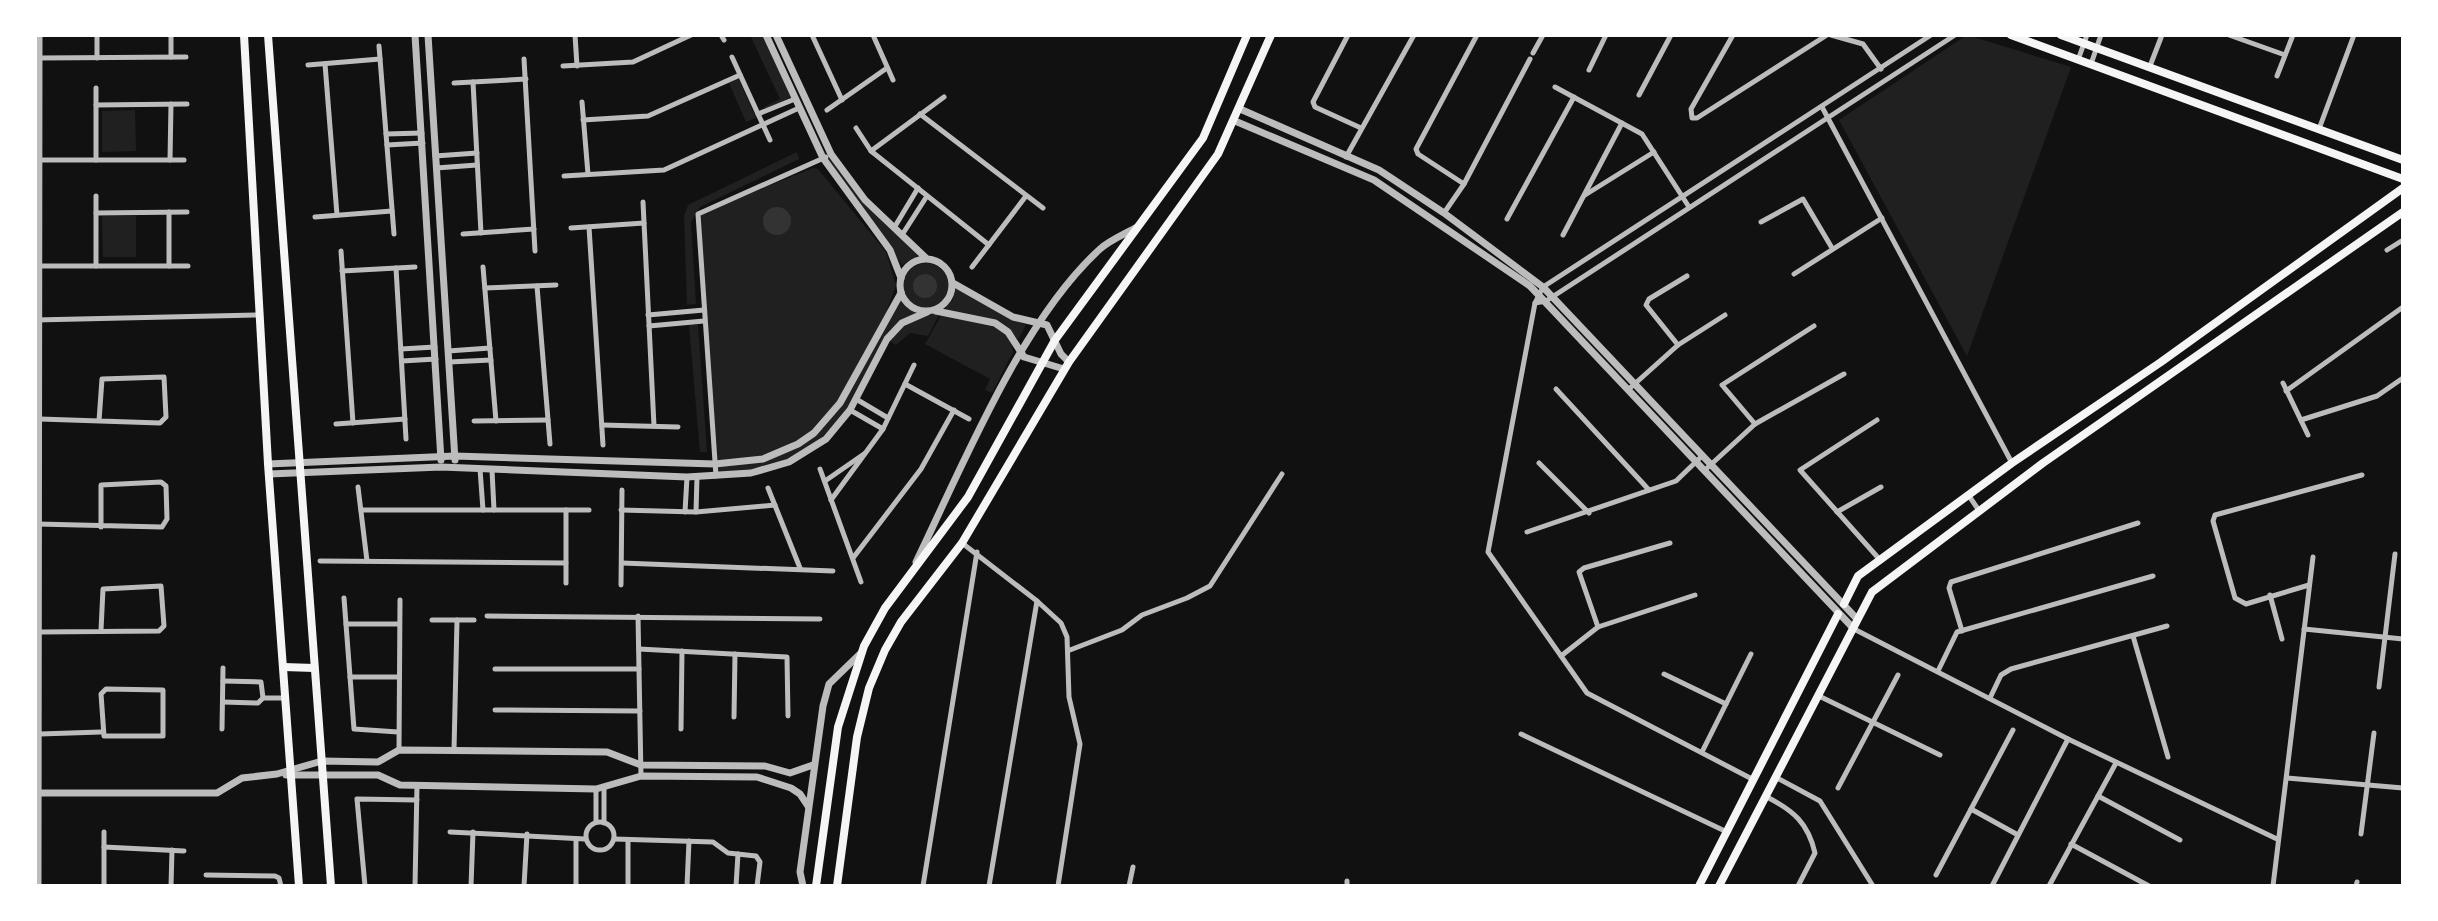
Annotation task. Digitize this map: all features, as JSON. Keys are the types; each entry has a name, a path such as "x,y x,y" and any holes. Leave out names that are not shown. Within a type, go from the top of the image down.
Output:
{"main road":[{"path":"244,35 258,316 299,886"},
{"path":"268,35 331,886"},
{"path":"816,886 838,727 861,653 885,608 968,497 1055,340 1203,138 1247,35"},
{"path":"837,886 857,737 869,688 901,622 962,543 1066,365 1218,153 1235,121 1271,35"},
{"path":"2011,35 2403,179"},
{"path":"2061,35 2086,39 2096,49 2150,66 2403,160"},
{"path":"1844,604 1858,576 2012,463 2403,188"},
{"path":"1719,886 1819,696 1858,630 1857,619 1872,592 2043,463 2403,212"},
{"path":"1699,886 1838,614"},
{"path":"284,667 314,668"}],"street":[{"path":"38,35 38,886"},
{"path":"97,35 97,58"},
{"path":"171,57 172,35"},
{"path":"415,35 442,467"},
{"path":"428,35 456,468"},
{"path":"575,35 577,66"},
{"path":"563,66 633,62 691,35"},
{"path":"766,35 799,108 827,156 890,250 901,278 901,293 906,303 916,310 995,323 1008,332 1021,354 1029,360 1066,365"},
{"path":"269,474 442,467 716,476 751,473 789,462 826,439 850,410 887,339 902,323 931,312 949,300 953,282 948,270 938,261 926,258 894,228 827,156 776,35"},
{"path":"812,35 842,100"},
{"path":"873,35 893,80"},
{"path":"1348,35 1313,102 1315,107 1361,128"},
{"path":"1346,157 1413,35"},
{"path":"1464,184 1418,154 1416,149 1477,35"},
{"path":"1444,213 1464,184 1543,35"},
{"path":"1589,70 1606,35"},
{"path":"1639,95 1671,35"},
{"path":"1733,35 1691,109 1692,118 1697,118 1829,35 1863,44 1881,69"},
{"path":"1754,780 1587,693 1486,547 1535,303 1541,290 1931,35"},
{"path":"1535,303 1549,298 1955,35"},
{"path":"2091,64 2101,35"},
{"path":"2150,66 2162,35"},
{"path":"2229,35 2285,55"},
{"path":"2277,76 2293,35"},
{"path":"2319,129 2354,35"},
{"path":"2078,60 2086,39"},
{"path":"379,46 394,234"},
{"path":"38,58 186,57"},
{"path":"732,57 770,140"},
{"path":"308,65 380,60"},
{"path":"524,60 535,251"},
{"path":"325,64 337,215"},
{"path":"827,110 887,68"},
{"path":"583,120 648,116 740,75"},
{"path":"454,83 526,79"},
{"path":"473,82 481,233"},
{"path":"1555,87 1642,134 1689,207"},
{"path":"96,88 96,160"},
{"path":"871,151 944,97"},
{"path":"1507,219 1574,97"},
{"path":"758,114 795,99"},
{"path":"582,102 588,174"},
{"path":"96,104 187,104"},
{"path":"170,160 171,104"},
{"path":"1822,107 2012,463"},
{"path":"564,176 664,170 799,108"},
{"path":"1240,109 1379,170 1444,213 1541,290 1632,386 1703,455 1708,467 1838,614 1858,630 2116,763 2277,839"},
{"path":"920,114 1043,208"},
{"path":"1235,121 1374,180 1541,290"},
{"path":"1563,235 1622,123"},
{"path":"856,128 871,151 989,245"},
{"path":"386,134 422,133"},
{"path":"387,145 423,143"},
{"path":"1584,195 1654,152"},
{"path":"435,156 477,153"},
{"path":"716,476 698,215 827,156"},
{"path":"37,160 184,160"},
{"path":"436,168 477,165"},
{"path":"1400,196 1406,187"},
{"path":"894,228 918,188"},
{"path":"902,235 927,195"},
{"path":"972,267 1026,195"},
{"path":"96,196 96,266"},
{"path":"1761,222 1803,199 1832,248"},
{"path":"643,202 654,426"},
{"path":"315,217 392,211"},
{"path":"169,212 169,266"},
{"path":"96,213 187,212"},
{"path":"1794,274 1882,218"},
{"path":"571,228 644,223"},
{"path":"910,575 1021,354 1040,322 1064,288 1102,247 1141,225"},
{"path":"589,227 603,445"},
{"path":"463,234 534,229"},
{"path":"2387,250 2403,240"},
{"path":"341,251 353,423"},
{"path":"430,251 442,251"},
{"path":"901,278 912,263 926,258"},
{"path":"39,266 188,266"},
{"path":"342,271 415,267"},
{"path":"483,267 496,421"},
{"path":"396,268 406,439"},
{"path":"1678,345 1646,305 1649,299 1687,276"},
{"path":"953,282 1013,317 1040,322 1051,330 1066,365"},
{"path":"485,288 556,285"},
{"path":"537,286 550,444"},
{"path":"268,464 455,456 715,464 763,459 814,433 841,403 901,293"},
{"path":"2286,391 2403,307"},
{"path":"648,315 704,310"},
{"path":"1632,386 1678,345 1725,315"},
{"path":"2226,315 2236,330"},
{"path":"37,320 258,316"},
{"path":"649,326 704,321"},
{"path":"1755,424 1723,385 1814,326"},
{"path":"401,349 435,347"},
{"path":"448,351 490,348"},
{"path":"402,361 436,359"},
{"path":"449,362 491,360"},
{"path":"831,500 883,429 914,365"},
{"path":"1708,467 1755,424 1844,374"},
{"path":"40,419 99,421 164,421 164,377 102,379 99,421"},
{"path":"2301,420 2377,396 2403,378"},
{"path":"2283,383 2308,435"},
{"path":"905,384 969,419"},
{"path":"1632,386 1696,462 1708,467 1857,619"},
{"path":"1556,389 1649,490"},
{"path":"856,399 888,418"},
{"path":"850,410 883,429"},
{"path":"853,558 921,469 954,410"},
{"path":"337,424 405,419"},
{"path":"474,421 548,420"},
{"path":"1877,420 1800,470 1881,561"},
{"path":"602,425 678,427"},
{"path":"825,481 870,450"},
{"path":"1527,532 1589,513 1676,481 1703,455"},
{"path":"1539,463 1589,513"},
{"path":"480,469 483,510"},
{"path":"820,469 861,582"},
{"path":"492,470 494,510"},
{"path":"1070,650 1122,630 1142,615 1210,586 1282,474"},
{"path":"2309,585 2246,604 2235,598 2213,521 2214,515 2361,475"},
{"path":"685,512 687,477"},
{"path":"696,512 697,477"},
{"path":"37,524 101,527 162,527 167,519 166,486 161,482 101,485 101,527"},
{"path":"358,487 366,561"},
{"path":"1837,512 1881,487"},
{"path":"768,488 800,568"},
{"path":"621,585 622,490"},
{"path":"1969,496 1980,512"},
{"path":"621,510 696,512 775,505"},
{"path":"361,510 589,510"},
{"path":"566,510 566,583"},
{"path":"1962,631 1950,588 1951,582 2138,523"},
{"path":"962,543 977,552 1061,623 1070,650 1069,697 1080,744 1058,886"},
{"path":"1598,627 1579,572 1584,568 1670,543"},
{"path":"923,886 977,552"},
{"path":"2379,687 2395,554"},
{"path":"2273,886 2313,557"},
{"path":"320,561 566,563"},
{"path":"622,563 833,571"},
{"path":"1938,671 1957,632 2153,576"},
{"path":"40,632 162,630 160,586 103,589 101,630"},
{"path":"1561,656 1598,627 1695,595"},
{"path":"2270,595 2282,639"},
{"path":"344,598 354,729 398,732"},
{"path":"399,750 400,600"},
{"path":"989,886 1037,601"},
{"path":"1838,614 1844,604"},
{"path":"488,616 820,619"},
{"path":"638,616 641,776"},
{"path":"432,620 474,620"},
{"path":"454,750 457,620"},
{"path":"346,624 399,624"},
{"path":"1990,698 2001,675 2011,669 2168,626"},
{"path":"2304,629 2403,639"},
{"path":"2133,636 2168,757"},
{"path":"639,649 787,657 788,716"},
{"path":"681,729 682,651"},
{"path":"803,886 800,872 822,706 830,684 861,653"},
{"path":"734,717 735,654"},
{"path":"1702,752 1751,654"},
{"path":"222,729 223,668"},
{"path":"495,669 639,668"},
{"path":"1664,674 1726,704"},
{"path":"1838,788 1870,723 1898,675"},
{"path":"351,677 399,677"},
{"path":"223,681 261,682 262,700"},
{"path":"40,734 101,732 107,738 163,736 163,690 103,691 101,732"},
{"path":"1819,696 1940,755"},
{"path":"223,702 286,698"},
{"path":"495,710 640,711"},
{"path":"1936,875 2013,730"},
{"path":"2361,834 2374,733"},
{"path":"1521,734 1728,832"},
{"path":"1992,886 2068,739"},
{"path":"291,773 322,761 378,762 399,750 607,752 641,765 765,766 790,773 813,765"},
{"path":"378,762 378,775"},
{"path":"2049,886 2116,763"},
{"path":"36,793 217,793 242,778 291,773 378,775 400,785 600,789 641,776 757,777 791,788 800,794 808,806"},
{"path":"1777,778 1820,801 1872,886"},
{"path":"2287,778 2403,788"},
{"path":"415,886 418,785"},
{"path":"596,822 600,789"},
{"path":"600,789 604,823"},
{"path":"2098,796 2180,840"},
{"path":"1768,797 1798,815 1811,835 1815,853 1798,886"},
{"path":"365,886 355,802 359,798 417,800"},
{"path":"1971,809 2018,835"},
{"path":"450,832 585,839 596,850 610,846 614,839 613,832 604,823 596,822 590,826 585,839"},
{"path":"104,832 104,886"},
{"path":"471,886 473,832"},
{"path":"524,886 527,834"},
{"path":"576,839 576,886"},
{"path":"614,839 713,842 722,851 760,858 757,886"},
{"path":"628,841 628,886"},
{"path":"687,886 689,841"},
{"path":"2071,844 2149,886"},
{"path":"104,847 184,850"},
{"path":"171,886 172,850"},
{"path":"736,886 738,854"},
{"path":"1129,886 1132,866"},
{"path":"206,875 275,876 281,880 281,886"},
{"path":"228,876 228,886"}],"shaded area":[{"path":"750,35 763,35 792,97 765,110 764,107 780,99"},
{"path":"1967,35 2071,67 1967,356 1839,120"},
{"path":"738,78 756,118 746,122 729,83"},
{"path":"135,110 136,151 102,152 102,111"},
{"path":"797,152 799,159 700,207 691,222 696,304 687,305 684,216 688,205"},
{"path":"831,157 856,194 918,255 902,265 826,160"},
{"path":"813,168 818,169 886,252 896,285 886,313 840,403 813,432 762,458 716,464 699,214"},
{"path":"777,207 787,211 791,221 787,231 777,235 767,231 763,221 767,211"},
{"path":"102,216 136,216 136,257 103,257"},
{"path":"926,263 942,270 949,286 942,302 926,309 910,302 903,286 910,270"},
{"path":"925,274 936,281 937,286 930,297 925,298 914,291 913,286 920,275"},
{"path":"956,286 1026,325 1018,340 1010,331 944,309 953,299"},
{"path":"900,296 904,304 923,312 900,326 846,410 821,438 807,450 771,467 718,475 718,465 778,454 797,446 812,435 827,419 855,378"},
{"path":"935,311 940,313 928,336 910,333 896,345 887,339 894,331"},
{"path":"942,314 987,322 1005,332 1013,352 992,393 985,390 990,379 925,344"},
{"path":"689,325 698,325 707,452 700,452"}]}
